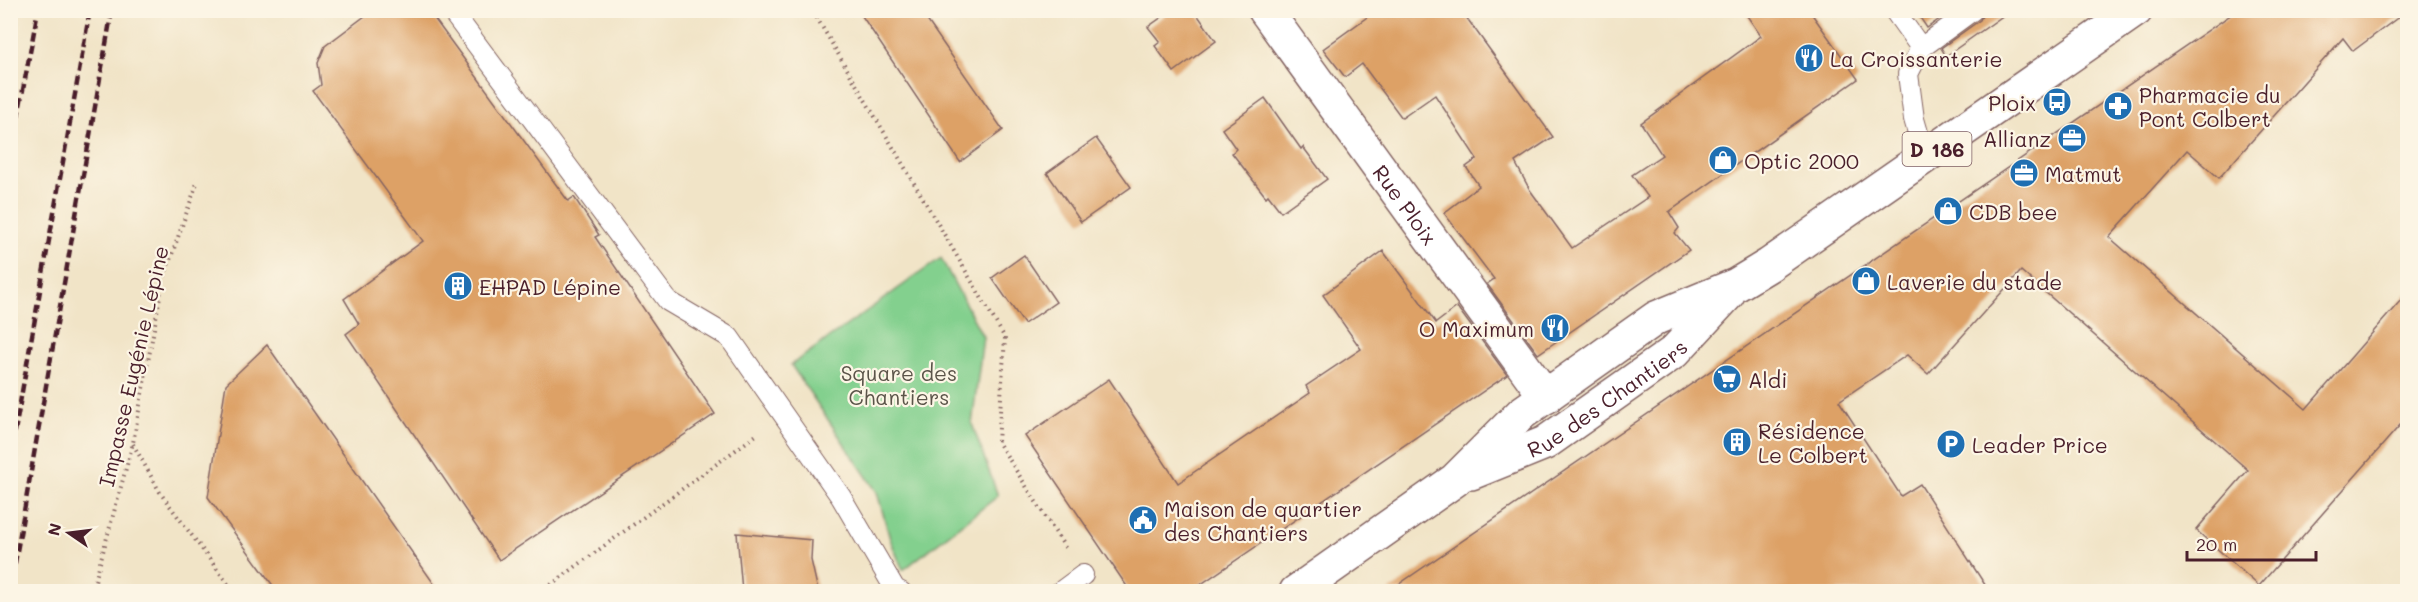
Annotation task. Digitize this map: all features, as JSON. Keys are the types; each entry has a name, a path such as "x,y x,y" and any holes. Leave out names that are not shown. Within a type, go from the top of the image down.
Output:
{"main road":[{"name":"Rue Ploix","path":"1265,10 1546,397"},
{"name":"Rue des Chantiers","path":"1296,591 1455,480 1522,413 1656,318 1736,285 1769,265 2136,10"},
{"name":"Rue des Chantiers","path":"1455,480 1545,443 1674,352 1736,285"}],"lane":[{"path":"451,10 668,301 729,337 841,497 896,589 901,591"},
{"path":"1894,10 1921,48"},
{"path":"1925,157 1914,119 1908,74 1921,48 1973,10"},
{"path":"1060,591 1083,575"}],"path":[{"path":"827,10 817,18 1005,338 998,442 1083,575"},
{"name":"Impasse Eugénie Lépine","path":"92,591 133,443 164,280 196,183"},
{"path":"541,591 783,415"},
{"path":"133,443 161,494 234,591"}],"green space":[{"name":"Square des Chantiers","path":"941,258 983,337 972,424 998,496 903,570 890,539 877,492 791,365"}],"building":[{"name":"EHPAD Lépine","path":"373,10 428,10 568,201 574,197 599,235 595,237 715,414 499,560 346,334 359,324 344,299 423,241 313,91 321,85 318,63 325,46"},
{"path":"858,10 920,10 1003,130 960,162"},
{"path":"1172,10 1194,10 1216,41 1174,72 1155,46 1160,42 1148,27"},
{"path":"1377,10 1461,10 1553,137 1515,162 1530,190 1572,248 1648,197 1632,175 1662,155 1641,123 1761,36 1743,10 1809,10 1858,79 1669,212 1679,228 1675,233 1689,250 1538,354 1487,284 1494,279 1444,213 1479,186 1466,167 1477,159 1435,95 1402,118 1362,64 1345,77 1323,49"},
{"path":"1915,10 1952,10 1927,28"},
{"path":"1985,10 2011,10 1946,56 1941,48 1980,20"},
{"path":"2238,10 2408,10 2353,51 2343,38 2219,178 2187,150 2109,237 2306,409 2408,292 2408,416 2259,586 2196,530 2248,470 2021,271 1928,374 1907,355 1839,401 1901,496 1920,484 1989,591 1389,591"},
{"path":"1265,98 1301,149 1303,147 1327,179 1281,212 1268,195 1266,197 1232,153 1236,149 1222,129"},
{"path":"1096,138 1131,187 1081,222 1047,173"},
{"path":"1383,251 1436,323 1457,307 1507,375 1191,591 1130,591 1025,436 1109,379 1178,483 1310,393 1306,386 1361,349 1323,295"},
{"path":"1024,255 1056,302 1024,324 992,278"},
{"path":"267,345 439,591 277,591 208,497 226,384"},
{"path":"737,533 812,540 811,560 818,591 742,591"}],"railway":[{"path":"10,22 12,10"},
{"path":"10,159 38,10"},
{"path":"10,459 90,10"},
{"path":"10,591 112,10"}],"place":[{"name":"La Croissanterie","path":"1809,58"},
{"name":"Ploix","path":"2057,102"},
{"name":"Pharmacie du Pont Colbert","path":"2118,106"},
{"name":"Allianz","path":"2072,138"},
{"name":"Optic 2000","path":"1723,160"},
{"name":"Matmut","path":"2024,173"},
{"name":"CDB bee","path":"1948,211"},
{"name":"Laverie du stade","path":"1866,281"},
{"name":"EHPAD Lépine","path":"458,286"},
{"name":"O Maximum","path":"1555,328"},
{"name":"Aldi","path":"1727,379"},
{"name":"Résidence Le Colbert","path":"1737,442"},
{"name":"Leader Price","path":"1951,444"},
{"name":"Maison de quartier des Chantiers","path":"1143,520"}]}
